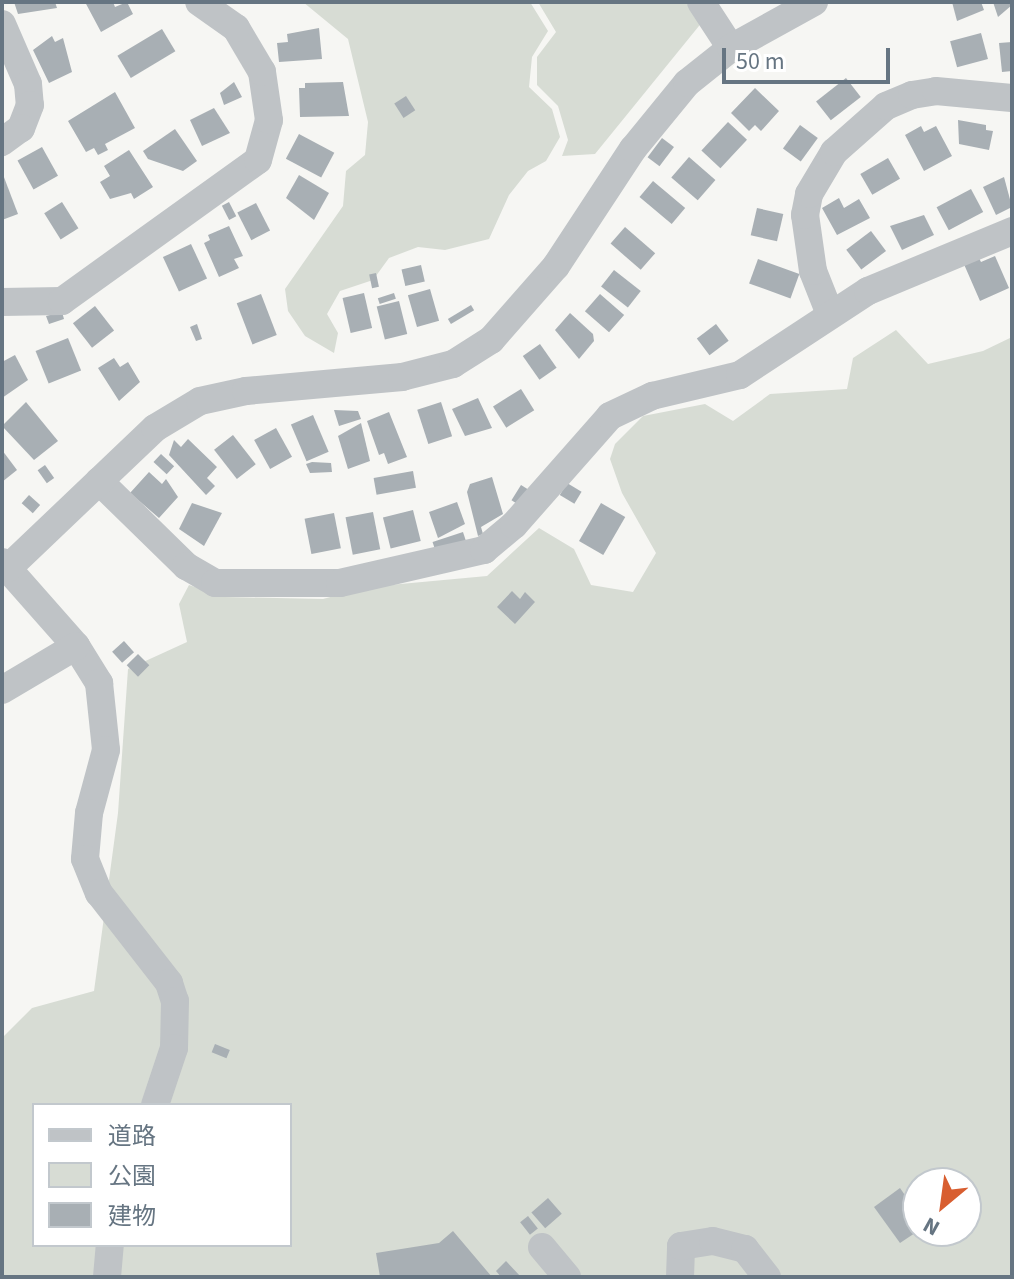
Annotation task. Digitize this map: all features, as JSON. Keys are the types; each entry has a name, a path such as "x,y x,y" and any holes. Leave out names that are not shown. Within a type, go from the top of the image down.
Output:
{"street":[{"path":"2,302 62,301 258,160 269,120 262,72 236,28 199,2"},
{"path":"701,2 731,48"},
{"path":"156,1103 174,1048 175,1001 169,983 99,893 85,859 89,813 106,750 99,683 76,646 5,565 155,428 200,401 246,391 402,377 453,364 491,340 556,266 662,110 731,48 814,2"},
{"path":"2,24 28,84 30,105 21,128 2,142"},
{"path":"830,314 813,271 805,215 809,194 834,152 886,106 912,95 936,91 1012,98"},
{"path":"99,481 163,546 215,583 340,583 484,550 497,541 610,416 632,403 740,375 830,314 886,282 1012,231"},
{"path":"2,690 76,646"},
{"path":"680,1277 681,1246 713,1241 745,1249 767,1277"},
{"path":"107,1277 110,1247"},
{"path":"542,1247 567,1277"}],"green space":[{"path":"303,2 530,2 548,31 532,57 529,87 552,109 560,137 546,161 528,171 509,195 489,239 445,250 418,247 389,258 373,280 340,291 327,314 338,333 334,353 305,336 288,311 285,289 343,206 346,171 365,155 368,122 348,39"},
{"path":"538,2 691,2 703,21 595,154 562,156 568,140 558,106 537,85 537,57 556,32"},
{"path":"896,330 928,364 983,351 1012,337 1012,1277 2,1277 2,1038 32,1008 94,991 118,813 128,669 187,642 179,604 189,585 225,597 323,599 368,587 487,576 539,528 574,549 591,585 633,592 656,553 622,493 610,459 615,444 643,416 705,404 733,421 770,394 847,389 853,358"}],"building":[{"path":"14,2 55,2 57,8 18,14"},
{"path":"85,2 113,2 115,7 127,2 133,14 101,32"},
{"path":"952,2 981,2 984,10 957,21"},
{"path":"993,2 1012,2 1012,5 998,17"},
{"path":"319,28 322,59 279,62 277,43 288,42 287,34"},
{"path":"162,29 175,51 131,78 117,56"},
{"path":"981,33 988,59 957,67 950,41"},
{"path":"52,36 55,42 63,38 72,72 49,83 33,50"},
{"path":"1012,42 1012,71 1002,72 999,43"},
{"path":"846,78 861,97 831,120 816,101"},
{"path":"234,82 242,97 224,105 220,93"},
{"path":"343,82 349,116 300,117 299,88 305,88 305,83"},
{"path":"755,88 779,111 761,131 755,125 749,131 731,113"},
{"path":"115,92 135,128 105,144 108,150 98,155 94,148 86,152 68,121"},
{"path":"406,96 415,110 404,118 394,104"},
{"path":"214,108 230,133 202,146 190,120"},
{"path":"958,120 986,125 986,130 993,131 989,150 959,144"},
{"path":"728,122 747,140 720,168 701,151"},
{"path":"800,125 818,138 801,161 783,148"},
{"path":"921,126 924,132 936,126 952,156 924,171 905,135"},
{"path":"175,129 197,161 183,171 148,159 143,151"},
{"path":"299,134 334,153 321,178 286,159"},
{"path":"662,138 674,147 660,166 648,157"},
{"path":"42,147 58,176 34,189 18,161"},
{"path":"129,150 153,187 134,199 131,193 110,199 100,182 110,176 104,166"},
{"path":"689,157 715,180 698,200 671,177"},
{"path":"888,158 900,179 872,195 860,174"},
{"path":"2,172 18,214 2,220"},
{"path":"299,175 329,193 314,220 286,198"},
{"path":"1004,177 1012,207 996,215 983,187"},
{"path":"653,181 685,208 672,224 640,197"},
{"path":"971,189 983,212 949,230 937,207"},
{"path":"839,198 844,208 859,199 870,218 837,235 822,208"},
{"path":"62,202 78,228 61,239 44,213"},
{"path":"229,202 236,216 229,220 222,206"},
{"path":"256,203 270,231 251,240 237,213"},
{"path":"757,208 783,214 777,241 751,235"},
{"path":"924,215 934,235 902,250 890,226"},
{"path":"229,226 243,256 234,259 239,268 219,277 204,243 210,240 208,235"},
{"path":"625,227 655,253 641,270 611,244"},
{"path":"871,231 886,251 861,270 846,250"},
{"path":"191,244 207,278 179,292 163,257"},
{"path":"978,256 981,262 995,256 1009,288 980,301 963,262"},
{"path":"758,259 799,274 790,298 749,283"},
{"path":"421,265 425,282 405,286 402,269"},
{"path":"614,270 641,291 628,307 601,287"},
{"path":"376,273 379,287 372,288 369,274"},
{"path":"430,289 439,321 417,327 408,295"},
{"path":"364,293 372,328 351,333 343,298"},
{"path":"394,293 396,299 380,304 378,298"},
{"path":"261,294 277,335 252,344 237,303"},
{"path":"600,294 624,315 609,332 585,311"},
{"path":"399,301 407,334 385,340 377,307"},
{"path":"471,305 474,310 451,324 448,319"},
{"path":"95,306 114,330 92,348 73,323"},
{"path":"62,312 64,319 49,324 46,316"},
{"path":"570,313 593,334 594,341 579,359 555,330"},
{"path":"197,324 202,339 196,341 190,327"},
{"path":"716,324 729,341 709,355 697,338"},
{"path":"68,338 81,370 49,384 36,351"},
{"path":"540,344 557,368 539,380 523,356"},
{"path":"15,355 28,380 2,398 2,362"},
{"path":"114,358 120,367 128,362 140,382 119,401 98,368"},
{"path":"521,389 534,410 506,428 493,406"},
{"path":"478,398 492,428 465,436 452,409"},
{"path":"26,402 58,441 34,460 2,426"},
{"path":"441,402 452,436 428,444 417,410"},
{"path":"334,410 358,411 361,419 339,426"},
{"path":"389,412 407,457 388,464 384,453 379,455 367,421"},
{"path":"313,415 329,452 307,461 291,424"},
{"path":"361,423 370,461 348,469 338,436"},
{"path":"276,428 292,457 270,469 254,440"},
{"path":"233,435 256,464 237,479 214,450"},
{"path":"188,439 217,467 207,478 215,486 206,495 169,455 174,440 181,447"},
{"path":"2,450 17,470 2,482"},
{"path":"161,454 174,466 167,474 153,462"},
{"path":"331,463 332,472 310,473 306,464"},
{"path":"45,465 54,478 47,483 38,470"},
{"path":"413,471 416,488 377,495 374,478"},
{"path":"149,472 162,484 166,479 178,497 159,518 130,493"},
{"path":"492,477 503,514 481,527 483,534 478,536 467,492 470,484"},
{"path":"567,483 582,492 574,504 560,495"},
{"path":"521,485 529,490 519,505 511,500"},
{"path":"29,495 40,505 33,513 22,503"},
{"path":"457,502 465,524 438,538 429,512"},
{"path":"192,503 222,513 204,546 179,529"},
{"path":"601,503 625,517 603,555 579,541"},
{"path":"413,510 421,541 391,549 383,517"},
{"path":"373,512 380,549 353,555 346,517"},
{"path":"334,513 341,548 311,554 305,519"},
{"path":"463,532 466,541 435,550 433,542"},
{"path":"512,591 520,599 525,592 535,602 515,624 497,607"},
{"path":"124,641 134,652 122,663 112,652"},
{"path":"138,654 149,665 138,677 127,665"},
{"path":"215,1044 230,1050 226,1058 212,1052"},
{"path":"900,1188 902,1242 900,1243 874,1207"},
{"path":"548,1198 562,1214 545,1228 531,1212"},
{"path":"528,1216 538,1229 530,1235 520,1222"},
{"path":"453,1231 492,1277 380,1277 376,1253 439,1243"},
{"path":"506,1261 521,1277 501,1277 496,1271"}]}
